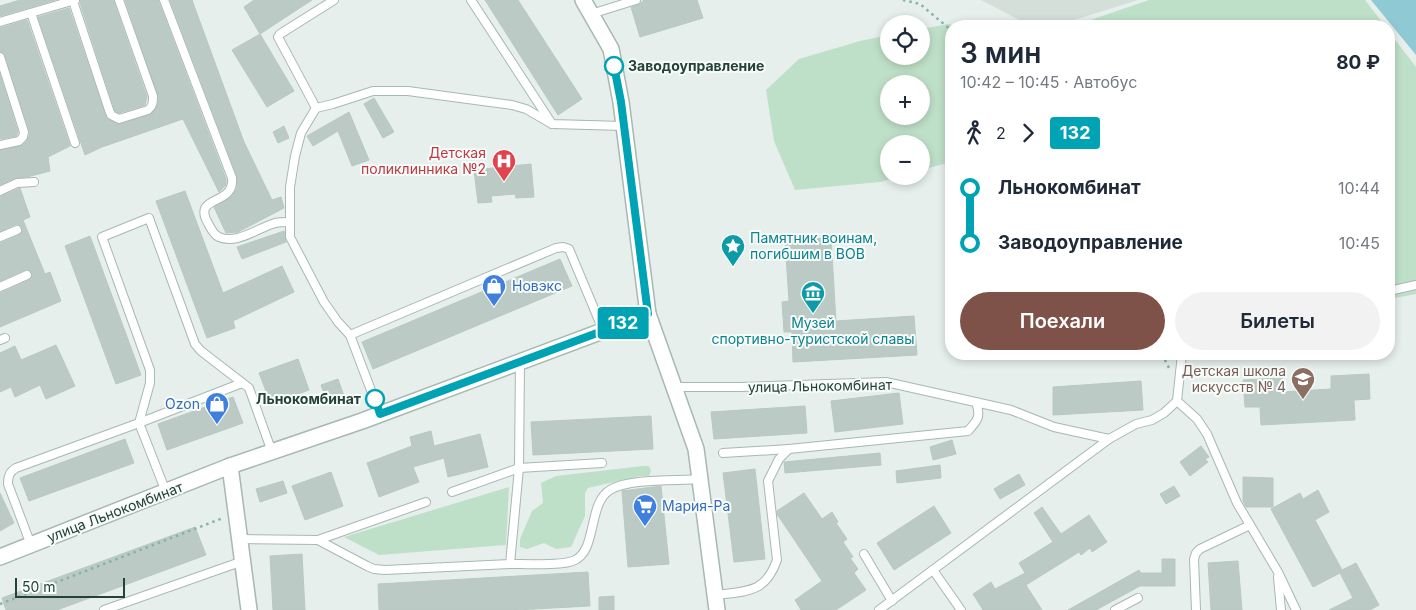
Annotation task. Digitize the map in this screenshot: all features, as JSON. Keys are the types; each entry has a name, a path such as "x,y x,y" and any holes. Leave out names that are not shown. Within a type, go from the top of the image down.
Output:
{"street":[{"path":"583,0 610,49 621,102 648,314 696,449 716,603"},
{"name":"улица Льнокомбинат","path":"0,557 230,466 380,414 648,314"},
{"path":"230,466 249,610"}],"lane":[{"path":"0,22 74,0 109,110 111,115 120,119 148,110 152,107 153,96 119,0"},
{"path":"164,0 232,178 232,185 228,194 209,203 206,207 206,221 213,232 219,237 228,239 276,223 290,222"},
{"path":"316,108 278,37 334,0"},
{"path":"471,0 552,124"},
{"path":"592,14 636,0"},
{"path":"31,13 75,143"},
{"path":"0,57 24,132 23,137 19,141 0,145"},
{"path":"380,414 350,335 324,302 290,237 290,187 297,148 301,133 316,108 373,91 408,91 512,105 526,109 552,124 624,126"},
{"path":"0,191 17,184 34,182"},
{"path":"166,492 139,423 150,383 150,370 102,237 149,218 195,344 201,351 249,388 272,452"},
{"path":"0,238 17,230"},
{"path":"350,335 556,248 563,247 569,249 603,330"},
{"path":"0,287 27,275"},
{"path":"1395,289 1416,285"},
{"path":"880,610 1109,439 1136,424 1158,417 1178,401 1181,360"},
{"path":"510,564 519,468 520,362"},
{"name":"улица Льнокомбинат","path":"674,387 741,387 886,382 1011,410 1054,427 1109,439"},
{"path":"31,545 8,484 10,472 16,468 242,383"},
{"path":"1178,401 1197,419 1207,434 1237,503 1278,572 1296,610"},
{"path":"723,453 789,449 968,431 977,421 980,412 976,402"},
{"path":"716,603 752,591 762,584 773,570 777,560 768,481 779,458 789,449"},
{"path":"452,492 519,468 602,463"},
{"path":"318,540 374,569 385,570 569,562 580,558 588,544 600,499 607,491 634,482 700,480"},
{"path":"240,539 318,540 426,502"},
{"path":"1196,610 1194,560 1196,553 1200,549 1250,525"},
{"path":"864,554 892,601"},
{"path":"104,610 242,561"},
{"path":"934,570 961,610"},
{"path":"1278,572 1281,610"},
{"path":"1115,610 1138,598"}],"path":[{"path":"903,0 920,4 945,25"},
{"path":"0,604 236,513"}],"shaded area":[{"path":"981,0 1138,0 1074,20 1019,20"}],"green space":[{"path":"1149,0 1365,0 1380,20 1091,20"},
{"path":"945,25 945,164 930,168 930,135 880,135 880,182 795,190 774,141 766,90 799,59 880,37 880,65 930,65 930,27"},
{"path":"1395,40 1416,67 1416,294 1395,298"},
{"path":"649,466 651,471 649,476 640,476 588,488 585,493 585,516 571,547 556,549 544,543 527,549 520,547 520,539 532,511 543,503 541,483 556,476"},
{"path":"509,487 506,545 379,555 344,537"}],"water":[{"path":"1371,0 1416,0 1416,55 1395,29 1395,20 1387,20"}],"building":[{"path":"20,0 55,0 0,16 0,6"},
{"path":"80,0 113,0 147,97 145,105 119,113 115,111"},
{"path":"125,0 158,0 226,179 226,185 219,192 183,119 102,147 85,155 38,17 69,8 106,117 116,124 121,124 151,114 157,107 159,98"},
{"path":"170,0 192,0 244,142 272,200 281,197 284,208 238,232 226,233 214,207 232,196 237,188 237,176"},
{"path":"254,0 312,0 260,34 244,7"},
{"path":"485,0 518,0 582,99 558,115"},
{"path":"644,0 697,0 703,18 640,37 631,7 638,5"},
{"path":"27,20 70,146 48,157 50,171 15,178 0,185 0,150 23,145 30,133 5,55 0,52 0,28"},
{"path":"260,34 294,91 267,107 232,50"},
{"path":"0,75 18,132 16,136 0,139"},
{"path":"374,98 394,132 383,138 364,104"},
{"path":"349,112 369,160 352,166 338,131 313,146 307,136"},
{"path":"284,126 289,138 278,143 273,132"},
{"name":"Детская поликлинника №2","path":"531,164 534,197 516,198 515,194 491,196 492,202 478,203 474,170"},
{"path":"20,188 30,217 23,220 45,274 50,272 61,301 0,327 0,293 29,280 32,276 32,272 27,269 0,281 0,243 19,235 23,230 17,224 0,231 0,197"},
{"path":"185,191 223,293 282,266 294,292 233,321 235,328 207,338 156,201"},
{"path":"284,231 286,242 242,259 237,247"},
{"path":"90,236 141,375 116,384 65,246"},
{"path":"831,238 836,321 914,316 917,355 793,362 792,332 784,332 782,302 789,301 785,240"},
{"path":"560,259 572,286 373,369 362,342"},
{"path":"56,345 75,386 46,399 40,385 15,397 11,387 0,392 0,353 15,346 21,360"},
{"path":"298,359 309,390 271,404 259,373"},
{"name":"Детская школа искусств № 4","path":"1369,374 1370,399 1354,400 1355,420 1261,425 1260,407 1245,407 1243,380 1282,378 1282,392 1331,389 1331,376"},
{"path":"338,379 344,396 327,402 321,385"},
{"path":"1141,381 1143,410 1053,415 1053,387"},
{"path":"899,393 903,424 835,432 831,401"},
{"path":"233,397 243,423 167,450 158,424"},
{"path":"805,406 807,433 714,439 711,412"},
{"path":"651,416 653,449 533,455 531,422"},
{"path":"431,431 434,446 480,434 488,467 448,477 444,458 413,467 419,482 379,497 367,463 412,446 410,437"},
{"path":"125,439 134,463 29,501 20,478"},
{"path":"952,440 956,454 933,460 930,447"},
{"path":"1201,446 1209,457 1205,459 1208,462 1190,476 1180,462"},
{"path":"880,453 881,465 785,473 784,462"},
{"path":"940,465 941,478 897,483 896,471"},
{"path":"755,469 765,559 734,562 723,473"},
{"path":"331,472 343,506 305,520 292,486"},
{"path":"1019,474 1025,485 1000,499 994,489"},
{"path":"1243,477 1273,478 1273,507 1246,507 1243,501"},
{"path":"283,481 287,493 260,502 256,489"},
{"name":"Мария-Ра","path":"661,486 669,564 628,567 622,491"},
{"path":"1174,486 1180,496 1166,504 1160,494"},
{"path":"1318,490 1329,512 1315,520 1342,570 1356,563 1379,605 1370,610 1329,610 1353,598 1340,573 1313,587 1271,509 1300,493 1303,499"},
{"path":"0,493 14,523 0,531"},
{"path":"804,493 822,519 832,512 838,522 836,523 847,539 843,542 853,557 850,558 858,569 854,573 866,590 836,610 801,610 795,600 822,581 777,514 777,511"},
{"path":"934,506 951,533 894,570 877,543"},
{"path":"1042,507 1061,534 1089,515 1107,542 1092,552 1090,548 1081,555 1079,552 1026,585 1042,610 983,610 973,594 991,582 995,589 1025,573 1019,563 1053,542 1034,513"},
{"path":"195,527 206,555 57,610 6,610 2,598"},
{"path":"302,554 305,610 273,610 270,556"},
{"path":"1162,559 1175,559 1175,586 1140,586 1096,610 1068,610 1139,570 1141,573 1162,573"},
{"path":"1238,561 1242,610 1211,610 1208,563"},
{"path":"588,572 590,606 516,610 379,610 378,584"},
{"path":"614,596 614,610 599,610 599,597"}],"bus line":[{"name":"132","path":"375,399 380,414 648,314 621,102 614,66"}],"place":[{"name":"Заводоуправление","path":"614,66"},
{"name":"Детская поликлинника №2","path":"504,182"},
{"name":"Памятник воинам, погибшим в ВОВ","path":"733,267"},
{"name":"Новэкс","path":"494,307"},
{"name":"Музей спортивно-туристской славы","path":"813,314"},
{"name":"Льнокомбинат","path":"375,399"},
{"name":"Детская школа искусств № 4","path":"1303,400"},
{"name":"Ozon","path":"217,425"},
{"name":"Мария-Ра","path":"645,527"}]}
